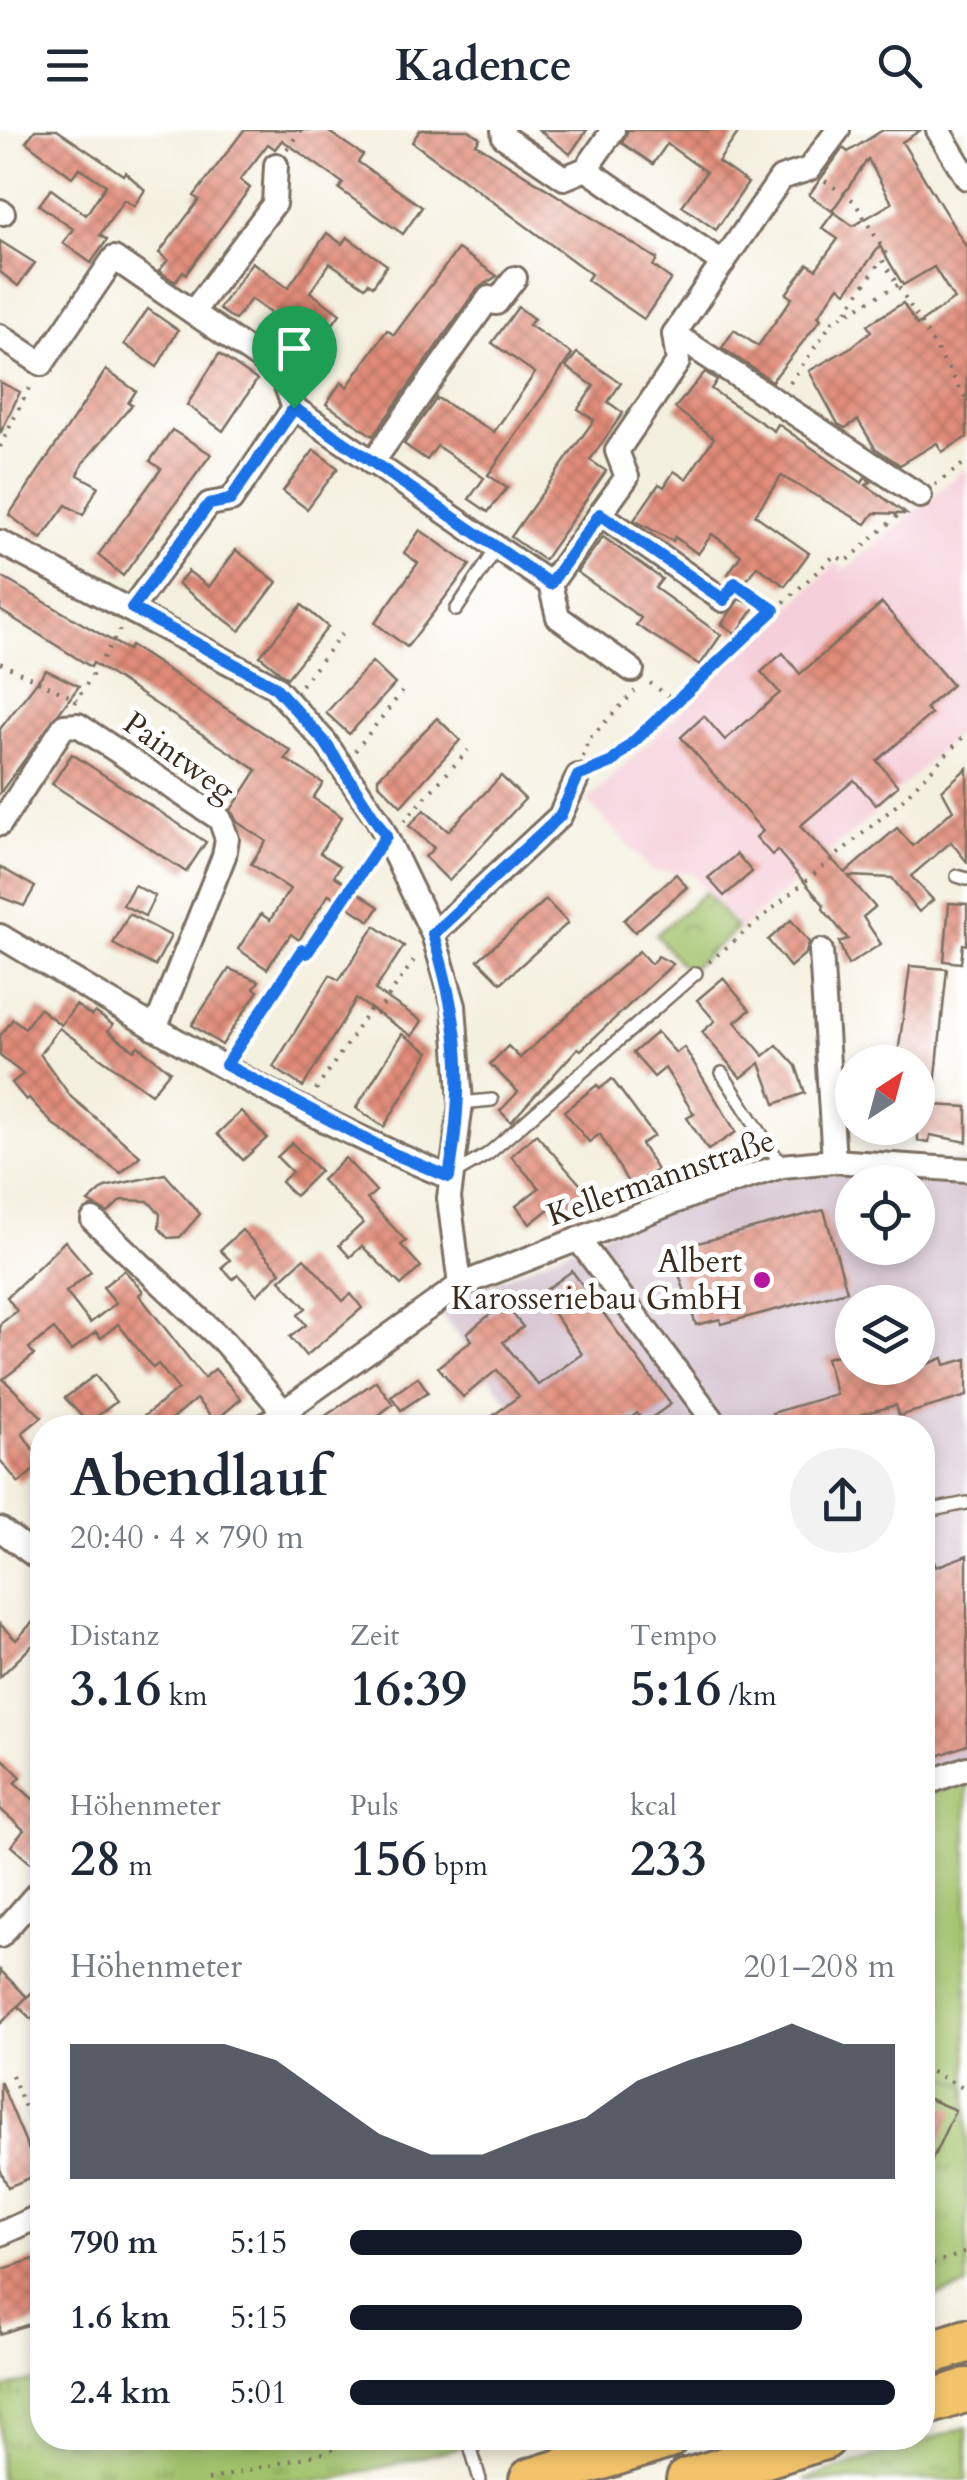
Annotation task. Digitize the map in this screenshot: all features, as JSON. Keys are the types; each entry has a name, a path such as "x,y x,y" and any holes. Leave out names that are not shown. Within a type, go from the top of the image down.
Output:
{"highway":[{"path":"935,2351 967,2340"},
{"path":"935,2400 967,2390"},
{"path":"531,2480 627,2450"},
{"path":"688,2480 785,2450"}],"street":[{"path":"503,130 504,138 564,178 586,169 612,130"},
{"path":"550,584 626,477 617,451 678,362 674,334 782,178 809,169 838,130"},
{"path":"938,130 967,178"},
{"path":"193,312 274,204 276,164"},
{"path":"586,169 723,263"},
{"path":"0,336 42,364 114,258 281,374 294,408 550,584 558,617 632,670"},
{"path":"372,462 489,298 496,304 514,278"},
{"path":"674,334 920,496"},
{"path":"132,608 209,504 230,500 294,408"},
{"path":"600,514 724,600"},
{"path":"0,542 274,686 342,767 386,836 433,934 454,1006 461,1104 449,1177 460,1285"},
{"name":"Paintweg","path":"64,726 78,725 220,820 227,840 156,1029"},
{"path":"0,824 64,726"},
{"path":"433,934 560,816 578,776"},
{"path":"0,936 156,1029 394,1154 449,1177"},
{"path":"821,951 834,1161"},
{"name":"Kellermannstraße","path":"279,1415 460,1285 782,1166 834,1161 967,1170"},
{"path":"93,1220 224,1342 284,1411"},
{"path":"578,1239 709,1415"},
{"path":"0,1529 30,1553"},
{"path":"935,1779 967,1768"},
{"path":"0,1936 30,1902"},
{"path":"0,2234 30,2220"}],"lane":[{"path":"456,610 497,548"},
{"path":"449,1177 488,1154 696,973"},
{"path":"722,1073 782,1166"},
{"path":"461,1104 492,1100"},
{"path":"935,1509 967,1503"},
{"path":"471,2450 480,2480"}],"path":[{"path":"809,169 854,201 886,254 844,315"},
{"path":"882,259 967,400"},
{"path":"776,403 833,321 898,286"},
{"path":"0,446 42,364"},
{"path":"578,776 612,762 834,556 847,561 920,496 967,461"},
{"path":"724,600 735,583 774,610"},
{"path":"64,726 132,608"},
{"path":"288,702 342,634"},
{"path":"0,663 77,700"},
{"path":"578,776 588,740 646,680 675,701"},
{"path":"342,767 402,692"},
{"path":"696,973 898,804 967,733"},
{"path":"226,1065 302,950 307,953 386,836 468,750"},
{"path":"304,1107 371,1008 377,1012 433,934"},
{"path":"935,2074 967,2090"},
{"path":"12,2076 30,2120"},
{"path":"935,2263 967,2252"},
{"path":"208,2480 333,2450"}],"shaded area":[{"path":"967,467 967,725 865,822 740,929 690,872 653,872 587,801 836,563 845,570"},
{"path":"967,1161 967,1780 935,1792 935,1415 519,1415 436,1308 736,1174 835,1168 835,1265 935,1265 935,1165 896,1165"}],"green space":[{"path":"705,892 737,929 687,972 656,935"},
{"path":"967,1780 967,2086 935,2072 935,1792"},
{"path":"935,2072 967,2086 967,2286 935,2296"},
{"path":"30,2381 30,2450 448,2450 332,2480 0,2480 0,2389"},
{"path":"967,2427 967,2480 803,2480 896,2450 935,2450 935,2437"}],"building":[{"path":"35,130 57,130 123,175 125,172 145,190 134,206 124,200 100,235 107,240 91,263 63,243 73,229 39,205 51,189 86,215 106,185 79,168 72,177 26,142"},
{"path":"244,130 326,130 363,155 358,162 422,207 403,234 339,189 343,183 282,140 275,149 268,144 240,180 250,188 186,274 183,271 175,282 159,271 168,260 159,253 199,200 194,196"},
{"path":"420,130 468,130 480,138 476,144 657,259 653,266 671,279 644,319 587,280 591,274 412,142"},
{"path":"539,130 587,130 570,154"},
{"path":"628,130 740,130 718,162 748,183 716,230 682,206 706,172 667,144 653,164 622,143"},
{"path":"883,130 921,130 902,142 967,248 967,437 942,452 937,443 900,465 875,448 858,420 845,428 838,424 809,371 853,346 871,331 867,325 903,303 917,325 954,299 934,267 903,285 880,246 846,292 839,286 818,316 821,319 772,381 722,348 734,330 758,346 792,298 786,294 808,264 816,269 838,239 822,228 834,212 853,226 892,203 868,159 832,211 809,195 843,148 848,152"},
{"path":"327,233 342,244 347,237 387,265 373,286 368,283 365,287 330,263 310,292 340,314 330,328 319,319 305,339 251,299 235,320 219,309 252,262 288,288"},
{"path":"0,241 35,263 18,286 0,272"},
{"path":"458,249 497,276 477,289 373,436 326,404 341,382 347,387 387,330 394,335"},
{"path":"518,307 534,319 529,325 572,354 488,475 507,488 488,512 469,499 484,478 437,446 427,460 404,444 437,398 494,432 535,373 492,343"},
{"path":"148,309 178,330 157,367 124,344"},
{"path":"577,353 621,383 608,402 623,413 590,460 606,471 544,560 511,537 594,420 578,409 594,386 566,367"},
{"path":"219,354 257,380 223,431 187,405"},
{"path":"106,370 136,391 128,403 132,405 83,463 78,475 98,486 83,515 66,505 41,539 9,515"},
{"path":"705,372 717,380 711,389 774,431 778,424 862,483 865,478 871,482 866,485 906,514 874,513 866,524 781,476 755,515 809,553 785,586 757,566 743,585 728,574 741,555 712,534 698,554 675,537 673,541 634,520 659,484 664,487 674,471 686,479 714,438 675,408"},
{"path":"0,382 20,392 0,434"},
{"path":"172,430 211,454 123,576 98,555 161,469 150,461"},
{"path":"314,450 338,468 307,509 283,491"},
{"path":"420,530 470,565 407,647 375,623 418,563 404,553"},
{"path":"603,537 662,579 655,588 721,635 700,665 636,625 641,618 577,572"},
{"path":"236,550 277,582 240,631 178,584 188,571 209,587"},
{"path":"0,576 128,650 131,646 291,751 285,759 323,783 313,798 342,817 320,853 340,866 334,876 379,907 370,921 329,894 299,940 291,934 267,969 238,949 261,914 270,920 290,889 251,864 266,841 237,822 231,810 257,770 93,663 91,667 0,610"},
{"path":"739,599 756,606 736,634 722,624"},
{"path":"882,603 952,685 926,708 931,714 877,761 898,786 876,805 854,780 800,826 845,873 897,828 913,846 953,810 942,790 967,768 967,862 951,842 911,876 933,900 919,912 892,878 848,876 875,907 863,917 881,944 848,965 839,942 848,939 823,909 824,905 777,850 772,855 756,837 763,831 681,737 704,716 725,740 780,693 761,672 783,653 800,674"},
{"path":"302,605 328,627 287,678 260,656"},
{"path":"372,662 395,684 349,734 326,713"},
{"path":"46,670 79,686 0,793 0,729"},
{"path":"437,718 460,740 401,806 378,783 378,778"},
{"path":"72,754 206,842 186,872 52,784"},
{"path":"501,776 525,799 449,881 425,857 434,848 409,826 424,810 448,831"},
{"path":"737,854 752,872 724,896 708,878"},
{"path":"0,867 35,887 24,906 0,897"},
{"path":"676,874 687,887 635,932 624,920"},
{"path":"134,885 155,896 145,916 123,905"},
{"path":"546,900 568,923 501,983 478,960"},
{"path":"949,903 967,904 967,945 963,944 961,963 944,961"},
{"path":"129,914 171,936 155,966 113,944"},
{"path":"791,920 809,942 806,953 790,967 768,940"},
{"path":"375,926 404,946 375,990 422,1021 412,1036 356,999 303,1087 273,1067 330,975 339,980"},
{"path":"639,951 651,964 658,956 673,964 581,1050 578,1048 511,1122 500,1111 518,1092 490,1064 508,1046 520,1058"},
{"path":"910,966 947,969 935,1086 935,1045 899,1045"},
{"path":"229,969 259,981 254,988 258,991 222,1045 192,1025"},
{"path":"723,978 750,1010 735,1022 764,1056 777,1045 796,1066 805,1093 775,1104 760,1063 741,1078 702,1032 715,1021 697,1000"},
{"path":"76,1005 92,1016 95,1012 113,1025 108,1031 134,1050 138,1046 170,1071 151,1094 59,1028 40,1054 71,1097 140,1156 121,1173 53,1124 29,1098 26,1100 12,1083 23,1074 0,1056 0,1036 13,1019 25,1028 39,1008 61,1025"},
{"path":"657,1032 676,1053 684,1047 736,1132 708,1150 687,1118 694,1114 665,1068 654,1077 633,1053"},
{"path":"402,1034 429,1052 384,1127 356,1108"},
{"path":"612,1079 654,1136 641,1144 657,1170 630,1186 600,1134 589,1142 564,1111 597,1085 600,1089"},
{"path":"935,1105 967,1107 967,1142 935,1136"},
{"path":"241,1111 267,1138 243,1160 217,1134"},
{"path":"536,1134 594,1200 564,1224 550,1208 530,1224 516,1206 539,1188 511,1156"},
{"path":"292,1143 320,1171 295,1196 281,1182 292,1172 277,1157"},
{"path":"345,1158 376,1191 367,1199 406,1241 401,1245 421,1267 401,1285 362,1246 350,1257 339,1245 363,1223 322,1180"},
{"path":"165,1174 200,1214 180,1237 168,1238 159,1228 160,1214 148,1201 121,1200 108,1213 88,1202 105,1187"},
{"path":"824,1210 835,1249 835,1265 840,1265 845,1285 835,1285 835,1294 721,1324 720,1319 696,1325 671,1250"},
{"path":"242,1230 281,1272 257,1295 238,1275 233,1279 222,1267 230,1260 220,1250"},
{"path":"65,1241 91,1272 66,1292 90,1323 116,1303 103,1287 124,1270 204,1378 215,1369 241,1399 222,1415 210,1415 196,1399 177,1415 146,1415 178,1389 158,1364 153,1368 118,1324 101,1338 96,1332 71,1351 54,1329 29,1348 34,1355 3,1379 40,1415 30,1415 30,1427 22,1433 30,1445 30,1473 19,1483 0,1460 0,1324 17,1311 7,1297"},
{"path":"304,1258 343,1301 351,1294 362,1308 306,1356 290,1337 306,1325 298,1315 306,1308 280,1280"},
{"path":"572,1271 671,1404 655,1415 494,1415 519,1396 497,1370 463,1397 438,1367 472,1340 467,1333 504,1303 523,1327 503,1342 538,1385 582,1354 540,1294"},
{"path":"835,1356 835,1385 935,1385 935,1361 943,1358 945,1365 967,1359 967,1396 902,1415 899,1415 896,1405 859,1415 773,1415 836,1394 826,1358"},
{"path":"95,1375 116,1402 99,1415 81,1415 65,1398"},
{"path":"418,1377 428,1392 401,1410 391,1396"},
{"path":"376,1381 393,1404 379,1415 327,1415"},
{"path":"967,1555 967,1745 935,1757 935,1564"},
{"path":"0,1624 16,1640 30,1625 30,1648 0,1677"},
{"path":"0,1756 21,1777 15,1783 30,1796 30,1863 11,1846 24,1830 0,1809"},
{"path":"0,1970 27,1997 30,1994 30,2018 18,2006 0,2024"},
{"path":"0,2081 30,2153 30,2178 8,2187 0,2169"},
{"path":"935,2102 955,2110 935,2154"},
{"path":"30,2260 30,2324 0,2334 0,2270"}],"place":[{"name":"Albert Karosseriebau GmbH","path":"762,1280"}],"route":[{"path":"294,408 550,584 600,514 724,600 735,583 774,610 612,762 578,776 560,816 433,934 454,1006 460,1060 461,1104 449,1177 394,1154 226,1065 302,950 307,953 386,836 325,742 274,686 132,608 209,504 230,500 294,408"}]}
